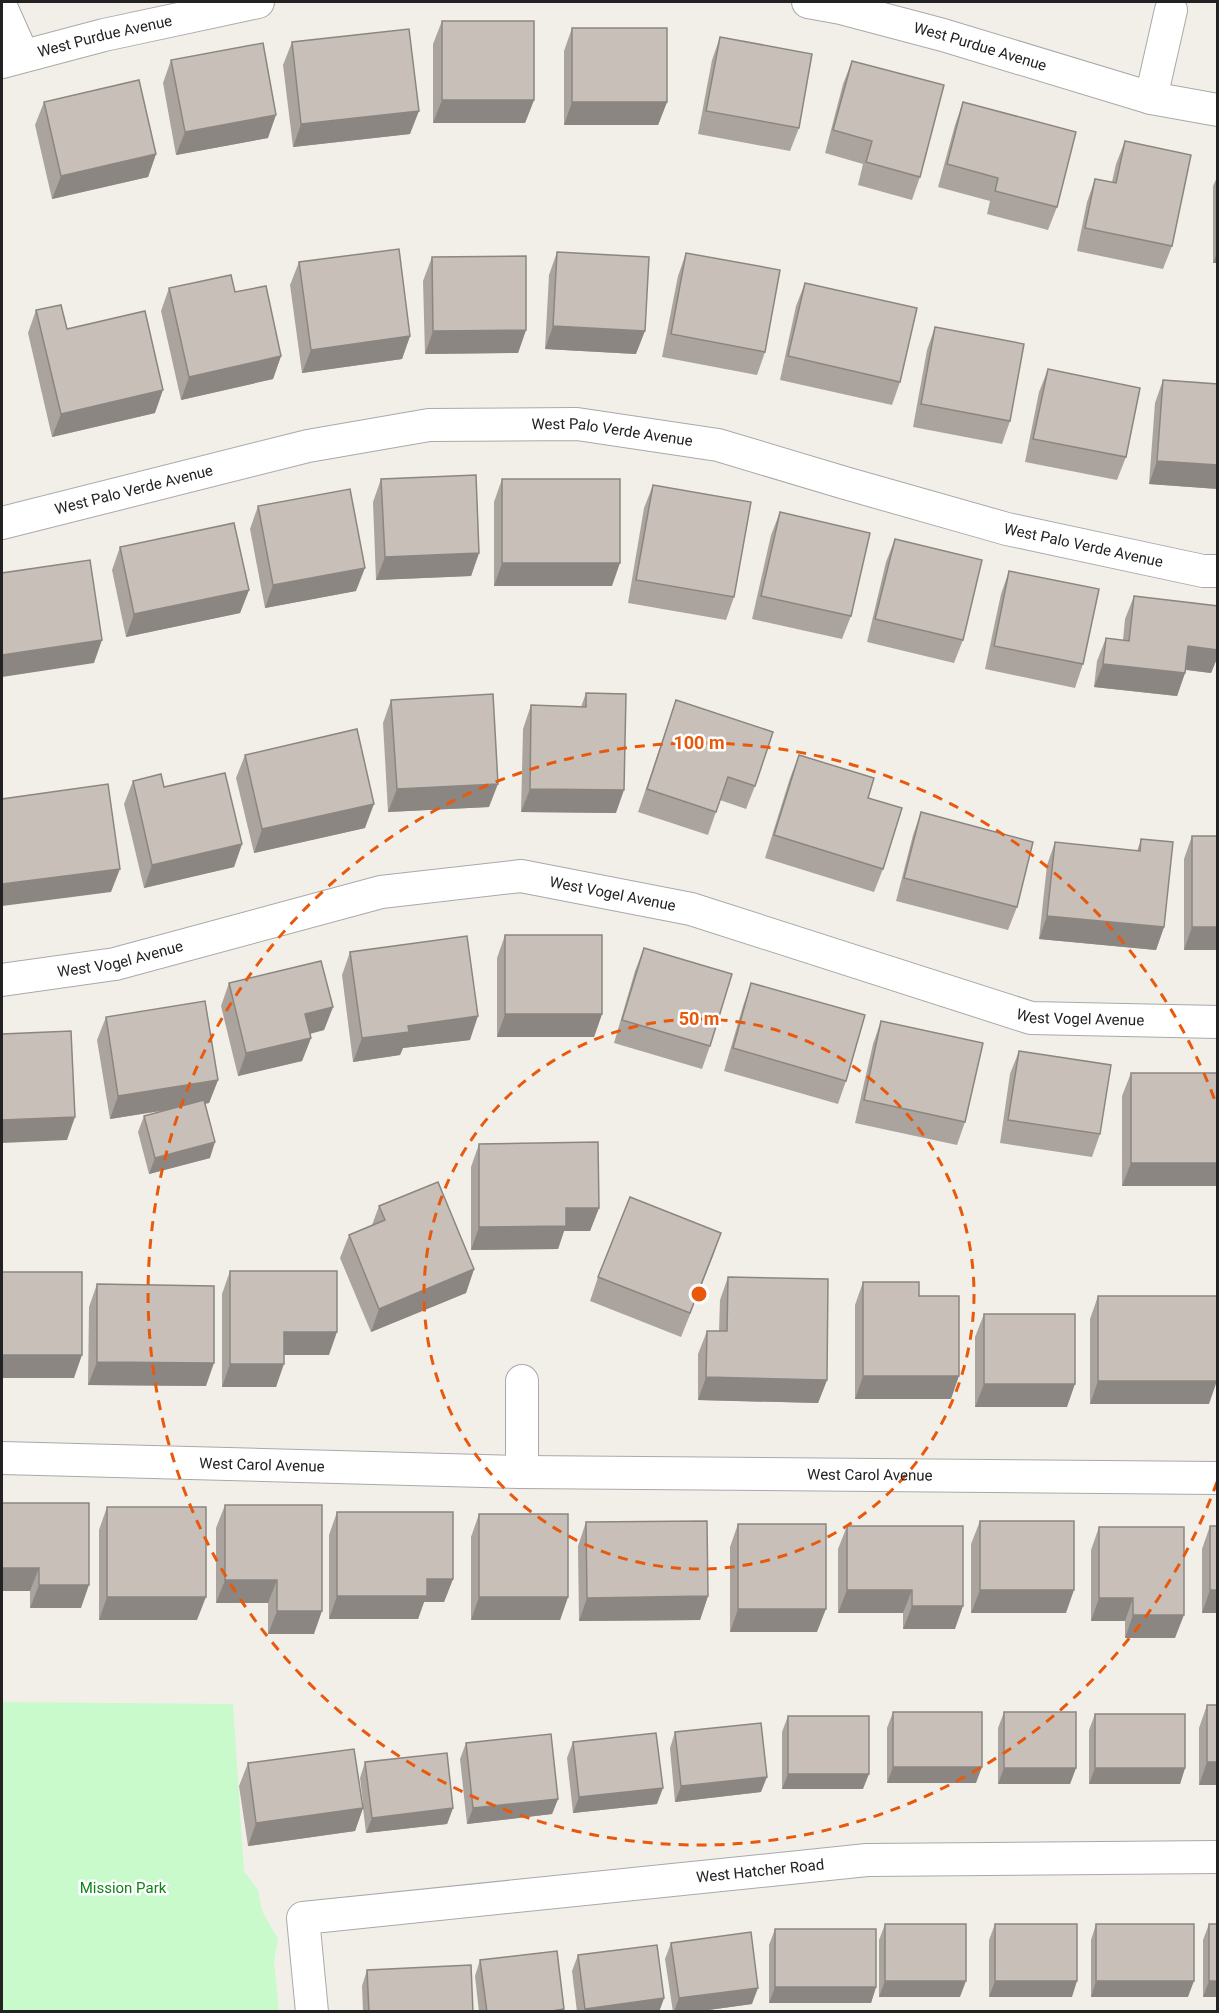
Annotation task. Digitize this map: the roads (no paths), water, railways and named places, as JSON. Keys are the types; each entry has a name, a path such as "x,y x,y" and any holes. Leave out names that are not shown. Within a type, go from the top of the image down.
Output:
{"street":[{"name":"West Purdue Avenue","path":"2,9 12,59 258,2"},
{"name":"West Purdue Avenue","path":"807,2 842,8 943,36 1151,98 1218,110"},
{"path":"1151,98 1171,10"},
{"name":"West Palo Verde Avenue","path":"2,523 308,446 429,425 577,424 718,445 1007,529 1203,571 1218,571"},
{"name":"West Vogel Avenue","path":"2,980 115,964 381,892 521,876 691,909 1031,1018 1218,1022"},
{"path":"522,1381 522,1472"},
{"name":"West Carol Avenue","path":"2,1458 522,1472 1218,1478"},
{"name":"West Hatcher Road","path":"312,2012 303,1918 867,1860 1218,1857"}],"park label":[{"name":"Mission Park","path":"123,1888"}]}
